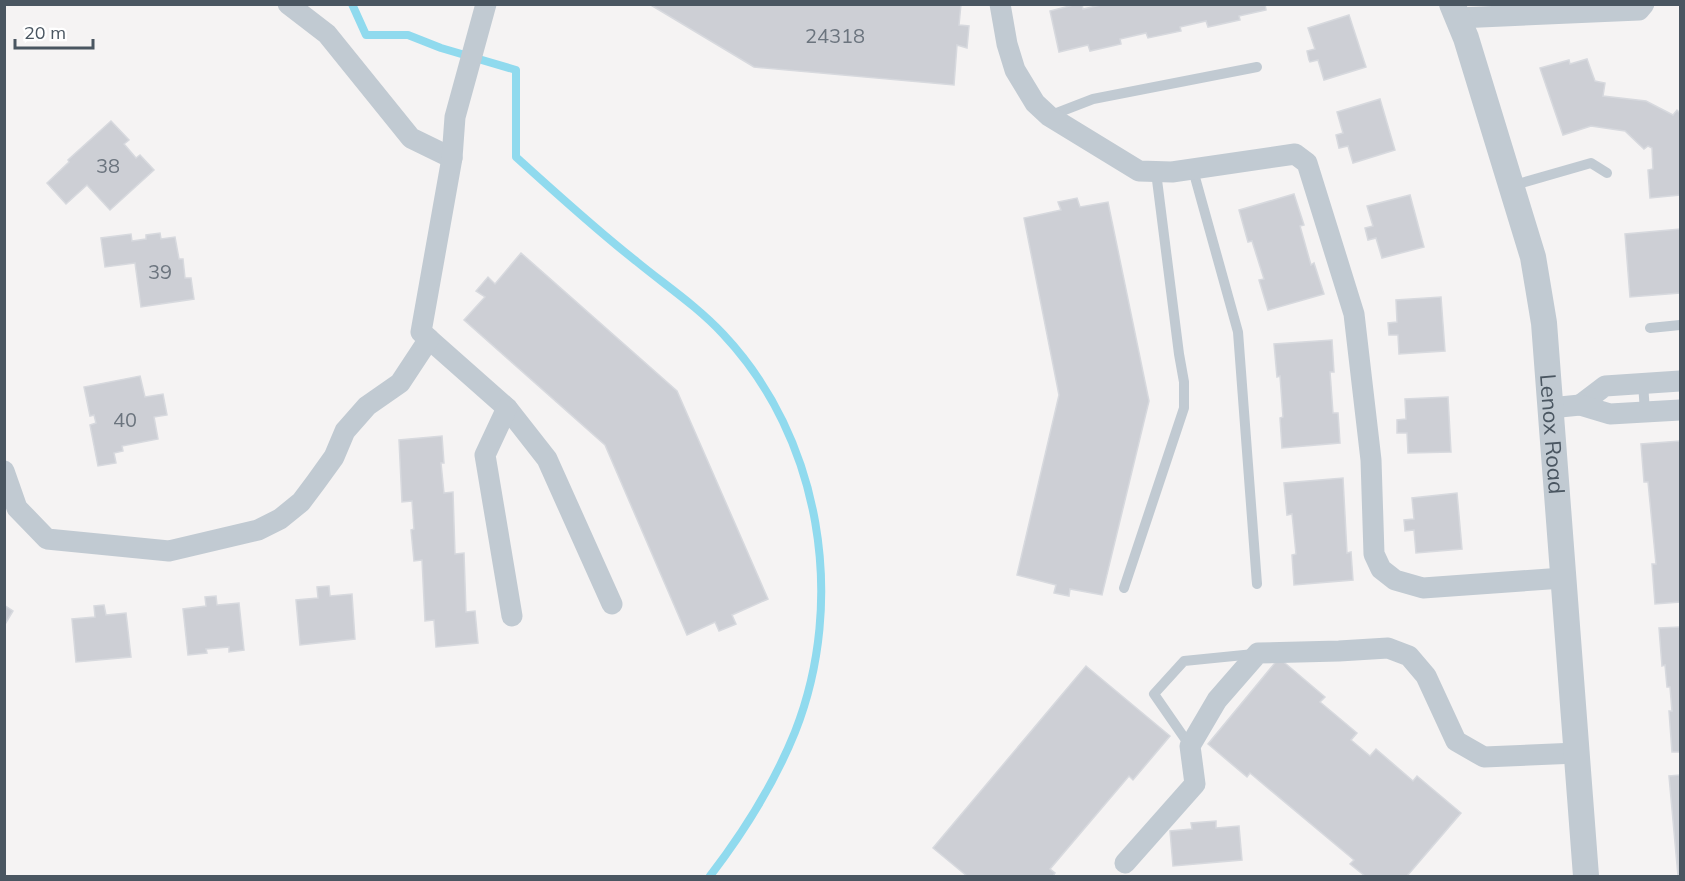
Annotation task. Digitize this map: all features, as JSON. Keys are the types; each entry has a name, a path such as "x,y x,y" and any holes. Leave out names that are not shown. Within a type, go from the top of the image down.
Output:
{"street":[{"path":"288,4 327,34 411,138 452,158"},
{"path":"486,4 456,117 452,158 421,332 507,408 547,459 612,604"},
{"path":"1000,4 1007,44 1015,70 1035,103 1049,116 1139,171 1193,170 1295,154 1307,163 1354,314 1371,460 1374,554 1381,569 1395,580 1423,588 1563,578"},
{"path":"1455,11 1639,9 1644,4"},
{"name":"Lenox Road","path":"1455,11 1466,38 1533,257 1544,323 1586,876"},
{"path":"4,471 17,508 47,539 169,551 258,530 280,519 301,502 334,457 345,431 368,405 400,383 429,339"},
{"path":"1580,405 1605,386 1680,381"},
{"path":"1550,408 1580,405 1610,414 1680,410"},
{"path":"507,408 485,455 512,616"},
{"path":"1125,863 1195,784 1190,746 1217,700 1258,653 1388,648 1409,656 1426,676 1456,741 1484,757 1576,753"}],"lane":[{"path":"1049,116 1093,99 1257,67"},
{"path":"1511,186 1591,163 1607,173"},
{"path":"1193,170 1238,332 1257,584"},
{"path":"1124,588 1184,408 1184,382 1156,172"},
{"path":"1650,328 1680,325"},
{"path":"1642,383 1645,412"},
{"path":"1190,746 1154,694 1184,661 1258,653"}],"building":[{"path":"649,4 961,4 959,25 969,26 967,48 957,45 954,85 754,67"},
{"path":"1082,4 1083,9 1105,4 1265,4 1266,10 1239,16 1240,20 1208,27 1206,21 1180,27 1181,31 1148,38 1146,33 1120,39 1121,44 1090,51 1088,45 1059,52 1050,11"},
{"path":"1349,15 1366,67 1324,80 1318,60 1310,62 1309,60 1307,51 1315,49 1308,28"},
{"path":"1587,59 1595,81 1605,83 1603,96 1646,101 1673,115 1677,110 1680,113 1680,195 1650,198 1648,170 1653,169 1652,148 1648,146 1644,149 1625,131 1591,126 1563,135 1540,68 1569,60 1570,64"},
{"path":"1380,99 1395,150 1353,163 1348,146 1339,148 1336,135 1343,133 1337,112"},
{"path":"111,121 129,140 124,144 136,158 140,155 154,170 110,210 87,185 66,204 47,183 69,162 68,160"},
{"path":"1294,194 1304,225 1300,226 1311,265 1314,263 1324,294 1268,310 1259,280 1264,279 1252,241 1248,242 1239,210"},
{"path":"1410,195 1424,247 1382,258 1376,238 1368,240 1365,228 1373,226 1367,206"},
{"path":"1077,198 1080,207 1108,202 1149,401 1102,595 1070,589 1069,596 1054,593 1056,585 1017,575 1059,395 1024,218 1061,210 1058,202"},
{"path":"1680,229 1680,293 1630,297 1625,234"},
{"path":"160,233 161,239 175,237 179,259 183,259 185,278 191,278 194,299 141,307 135,263 105,267 101,238 131,234 132,241 146,239 146,235"},
{"path":"521,253 677,391 768,599 732,615 736,624 719,631 715,622 687,635 605,445 464,320 485,297 476,291 488,277 495,284"},
{"path":"1441,297 1445,351 1399,354 1398,335 1389,335 1388,323 1397,322 1396,300"},
{"path":"1332,340 1334,372 1330,372 1333,413 1338,413 1340,443 1282,448 1280,418 1283,417 1280,376 1277,377 1274,344"},
{"path":"140,376 145,397 163,394 167,415 154,417 158,439 122,446 123,451 114,453 116,463 98,466 90,425 96,423 94,415 90,416 84,387"},
{"path":"1448,397 1451,452 1408,453 1407,433 1397,433 1397,420 1406,419 1405,399"},
{"path":"442,436 444,463 441,463 444,493 453,492 455,554 464,553 466,612 475,611 478,643 436,647 434,620 425,621 422,560 414,561 411,530 414,529 412,501 402,502 399,440"},
{"path":"1680,441 1680,602 1655,604 1652,564 1656,564 1648,482 1644,482 1641,444"},
{"path":"1343,478 1347,553 1351,552 1353,580 1294,585 1292,555 1296,554 1292,514 1287,515 1284,483"},
{"path":"1457,493 1462,549 1416,553 1414,530 1405,531 1404,520 1414,519 1412,498"},
{"path":"329,586 330,596 352,594 355,639 300,645 296,600 318,598 317,587"},
{"path":"216,596 217,605 239,603 244,650 229,652 229,647 206,649 207,653 188,655 183,609 206,606 205,597"},
{"path":"4,605 13,611 4,626"},
{"path":"104,605 106,615 126,613 131,657 76,662 72,619 95,617 94,606"},
{"path":"1680,627 1680,752 1672,752 1670,687 1667,687 1665,665 1662,666 1659,628"},
{"path":"1279,658 1325,697 1320,702 1357,733 1351,740 1370,756 1376,749 1413,781 1417,776 1461,813 1407,876 1365,876 1350,864 1354,860 1250,773 1247,777 1208,744"},
{"path":"1086,666 1170,736 1133,780 1129,776 1050,869 1055,873 1053,876 967,876 933,848"},
{"path":"1680,775 1680,876 1678,876 1669,776"},
{"path":"1216,821 1216,828 1239,826 1242,860 1173,866 1170,831 1192,829 1191,823"}],"waterway":[{"path":"352,4 366,35 408,35 441,48 516,70 516,157 605,236 713,324 756,376 783,422 803,471 815,522 821,575 819,629 811,681 795,732 778,770 734,843 710,876"}]}
